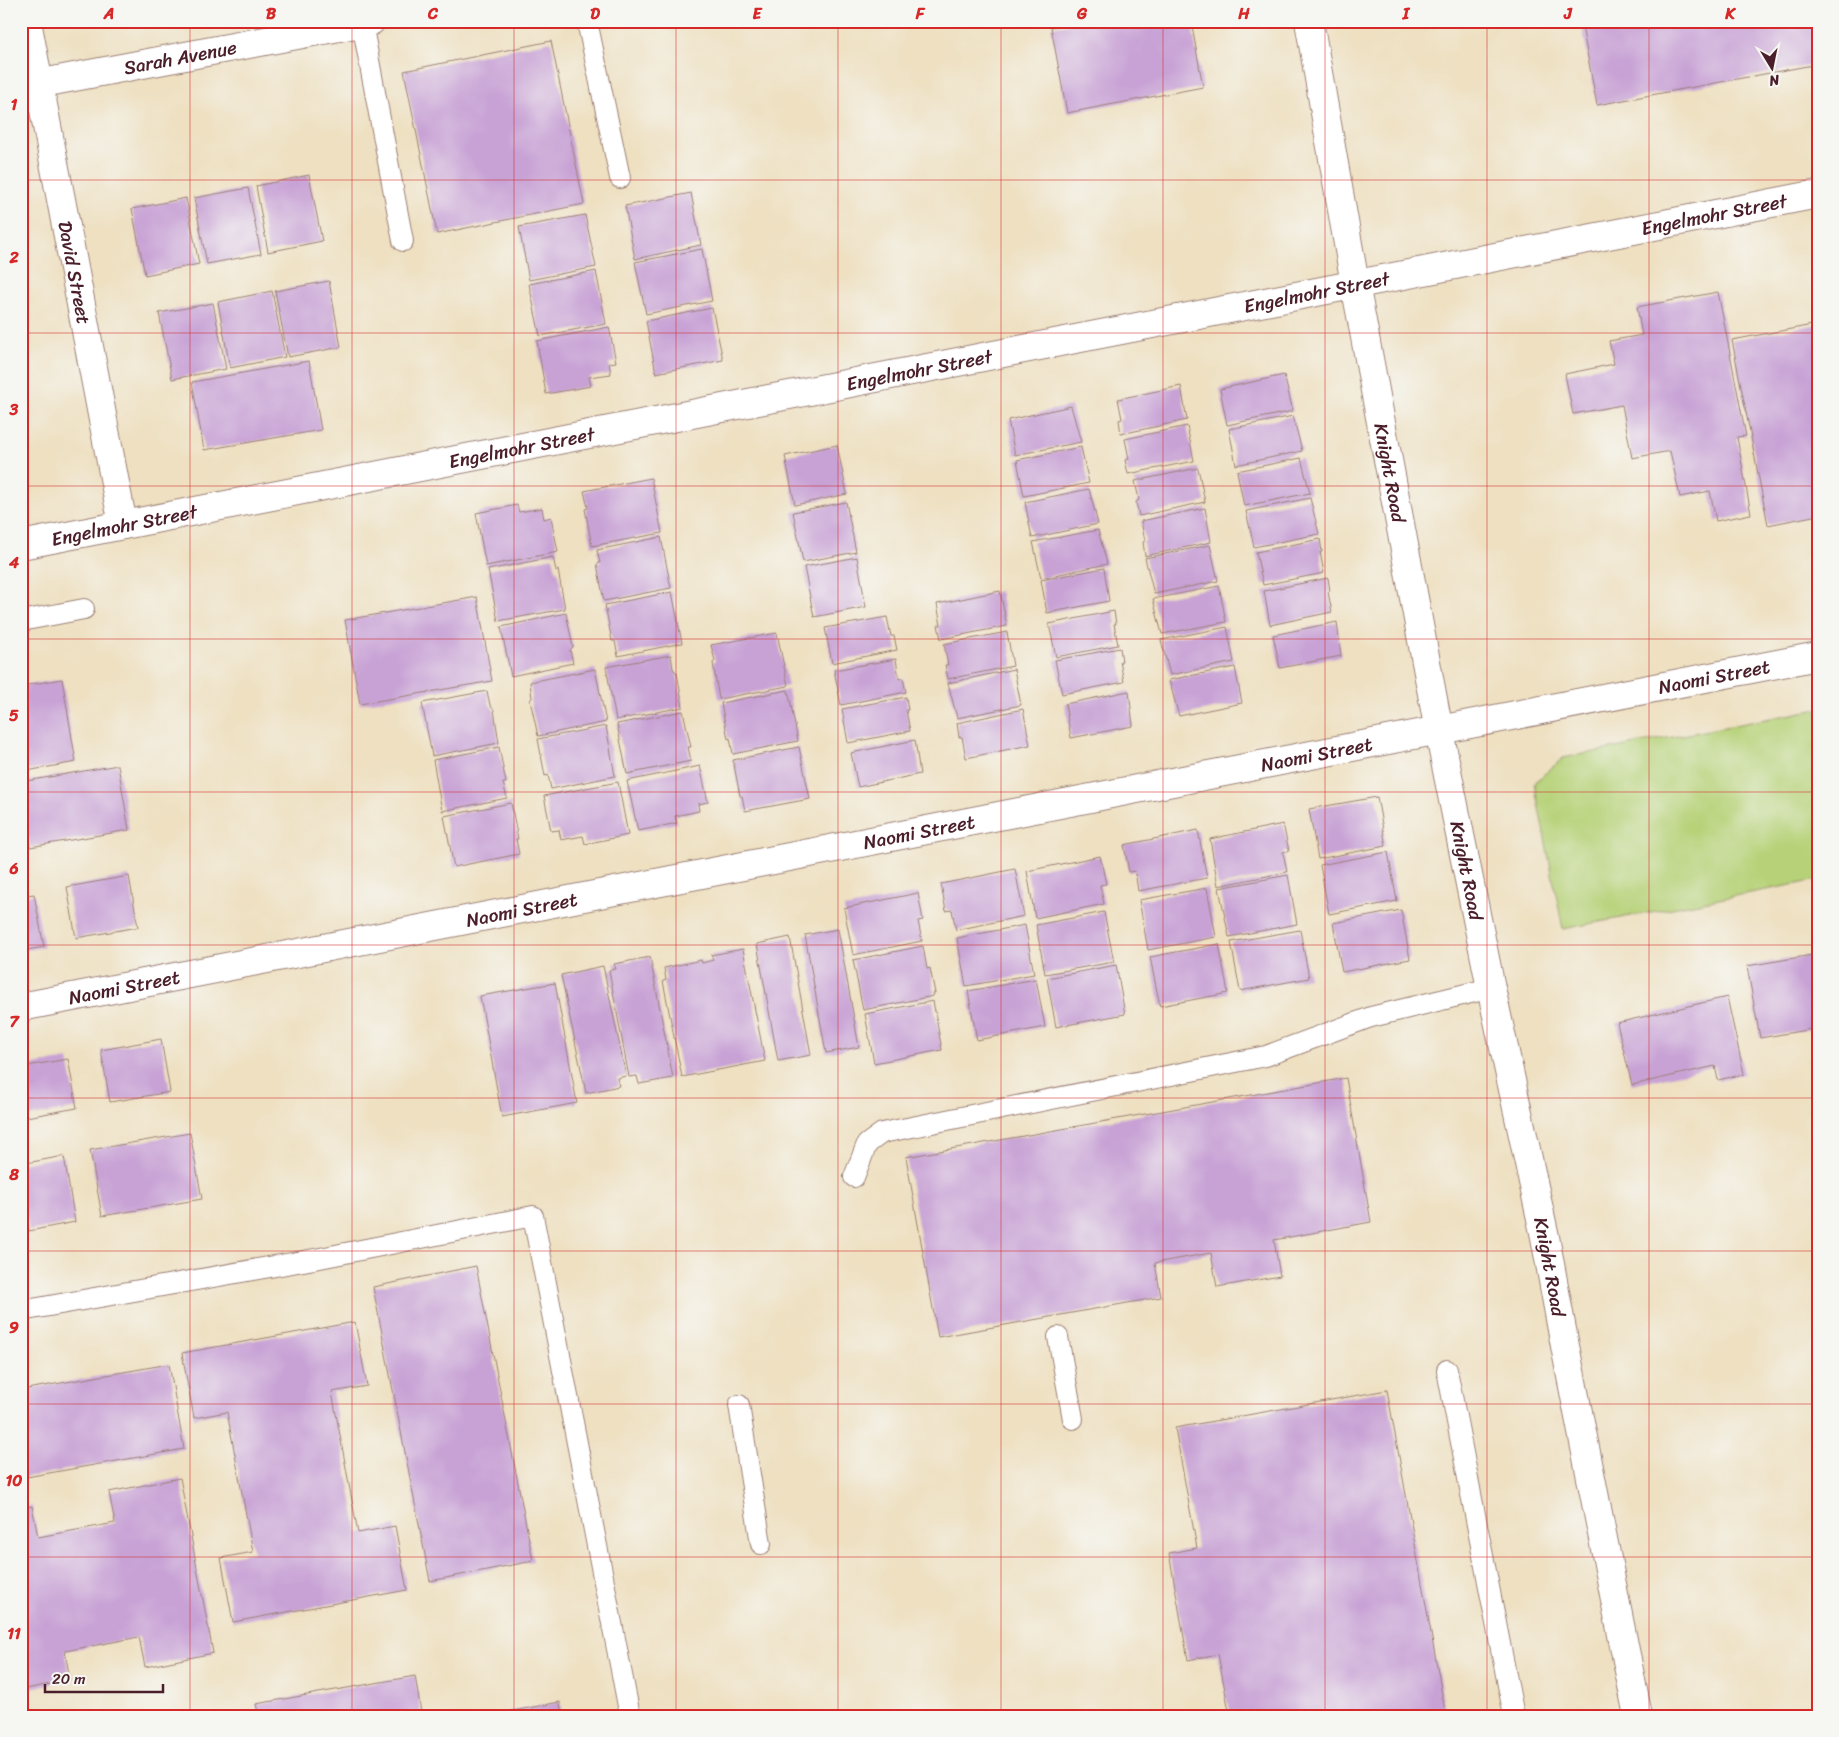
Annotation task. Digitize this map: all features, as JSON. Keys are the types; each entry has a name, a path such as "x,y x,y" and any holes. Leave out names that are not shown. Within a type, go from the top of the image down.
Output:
{"street":[{"name":"David Street","path":"27,21 30,86 123,525"},
{"name":"Knight Road","path":"1309,21 1439,731 1491,988 1546,1237 1567,1356 1638,1716"},
{"name":"Sarah Avenue","path":"30,86 367,22"},
{"name":"Engelmohr Street","path":"21,545 1818,194"},
{"name":"Naomi Street","path":"21,1007 1818,656"}],"lane":[{"path":"587,21 620,178"},
{"path":"367,22 403,241"},
{"path":"21,621 84,609"},
{"path":"854,1177 867,1144 882,1132 1266,1056 1371,1017 1491,988"},
{"path":"21,1311 320,1258 533,1216 630,1716"},
{"path":"1058,1337 1073,1419"},
{"path":"1447,1370 1514,1716"},
{"path":"739,1405 761,1544"}],"green space":[{"path":"1818,709 1818,880 1563,929 1534,783 1563,758"}],"building":[{"path":"1085,21 1191,21 1203,87 1067,113 1051,27"},
{"path":"1581,21 1818,21 1818,64 1597,105"},
{"path":"551,41 584,204 437,234 404,71"},
{"path":"309,175 322,241 268,252 256,186"},
{"path":"248,188 261,254 207,264 194,198"},
{"path":"691,193 701,245 635,259 625,206"},
{"path":"186,198 199,264 145,275 132,209"},
{"path":"585,215 596,267 529,280 519,227"},
{"path":"702,249 712,301 646,314 635,262"},
{"path":"596,271 606,324 540,336 529,284"},
{"path":"329,281 341,347 288,357 275,291"},
{"path":"272,291 285,357 230,368 218,302"},
{"path":"1718,292 1746,436 1737,437 1751,514 1716,521 1710,491 1680,497 1670,451 1632,458 1622,405 1573,414 1565,374 1614,364 1609,341 1642,335 1637,307"},
{"path":"213,303 226,369 172,379 159,313"},
{"path":"712,308 723,360 656,373 646,321"},
{"path":"1818,324 1818,515 1768,525 1732,340"},
{"path":"609,327 616,362 609,363 611,374 589,377 591,386 546,394 537,341"},
{"path":"309,361 321,430 204,450 192,382"},
{"path":"1284,375 1293,411 1227,425 1220,389"},
{"path":"1181,386 1187,420 1121,434 1119,420 1122,419 1118,399"},
{"path":"1071,406 1081,442 1015,455 1008,420"},
{"path":"1293,416 1302,451 1236,465 1229,429"},
{"path":"1187,426 1194,461 1128,474 1125,460 1129,459 1125,439"},
{"path":"837,445 847,494 795,505 785,456"},
{"path":"1081,447 1089,483 1024,496 1017,460"},
{"path":"1301,458 1310,493 1244,506 1237,471"},
{"path":"1198,468 1205,502 1139,516 1136,502 1139,500 1135,481"},
{"path":"651,478 662,533 592,546 585,509 588,508 584,491"},
{"path":"1089,489 1098,524 1032,538 1025,502"},
{"path":"1310,498 1319,534 1254,547 1246,511"},
{"path":"846,502 856,552 803,562 793,512"},
{"path":"517,505 519,512 542,508 544,519 551,517 558,552 486,566 476,513"},
{"path":"1205,508 1211,542 1145,556 1143,542 1145,541 1141,521"},
{"path":"1098,530 1107,564 1041,578 1033,542"},
{"path":"661,537 671,588 604,601 597,564 600,563 597,550"},
{"path":"1320,539 1322,552 1320,552 1324,573 1263,585 1256,552"},
{"path":"1210,545 1218,581 1154,594 1145,558"},
{"path":"553,557 556,571 558,570 565,609 498,621 488,570"},
{"path":"857,557 866,607 814,617 804,567"},
{"path":"1104,568 1109,601 1047,613 1041,580"},
{"path":"1328,578 1330,591 1328,592 1332,612 1270,625 1264,591"},
{"path":"1219,586 1226,622 1162,634 1153,599"},
{"path":"1000,591 1007,626 941,639 938,625 941,625 937,604"},
{"path":"672,592 682,643 618,656 615,641 612,641 605,605"},
{"path":"477,597 492,681 360,704 345,620"},
{"path":"1114,611 1116,624 1114,624 1118,645 1056,657 1049,624"},
{"path":"566,613 573,647 570,650 573,663 511,676 501,627"},
{"path":"887,617 891,636 894,636 897,650 832,663 825,628"},
{"path":"1337,622 1341,656 1280,668 1273,635"},
{"path":"1227,627 1234,662 1170,675 1161,640"},
{"path":"1007,632 1013,666 948,679 945,665 948,665 944,644"},
{"path":"777,633 788,686 719,699 713,663 715,661 711,645"},
{"path":"1120,648 1122,661 1120,661 1124,682 1062,694 1055,660"},
{"path":"671,655 673,669 677,673 683,707 616,720 606,667"},
{"path":"896,659 899,679 903,678 906,692 841,705 834,670"},
{"path":"1235,667 1242,703 1179,716 1169,680"},
{"path":"595,669 606,722 538,736 530,700 532,698 530,682"},
{"path":"1014,669 1021,705 957,718 948,683"},
{"path":"62,679 76,762 21,772 21,686"},
{"path":"788,690 798,741 733,754 721,703"},
{"path":"487,691 490,705 494,710 499,743 432,756 422,703"},
{"path":"1129,691 1133,726 1071,738 1065,704"},
{"path":"906,697 908,710 906,710 910,731 848,743 842,709"},
{"path":"1023,709 1030,745 966,758 962,737 959,737 957,723"},
{"path":"683,711 691,747 688,747 691,761 627,774 617,724"},
{"path":"606,726 615,776 551,789 548,775 545,776 538,739"},
{"path":"915,740 920,774 858,787 851,753"},
{"path":"499,747 506,783 503,783 507,798 442,811 433,760"},
{"path":"799,747 810,799 745,811 733,760"},
{"path":"118,765 129,830 30,847 21,800 21,782"},
{"path":"700,766 708,802 698,804 699,811 675,816 677,823 638,831 627,781"},
{"path":"618,782 628,835 585,844 583,836 561,840 559,830 551,831 544,796"},
{"path":"1377,797 1386,846 1318,859 1309,809"},
{"path":"511,803 519,854 454,867 444,816"},
{"path":"1283,824 1289,851 1283,852 1287,872 1218,886 1210,839"},
{"path":"1198,830 1207,878 1138,891 1135,871 1129,872 1124,845"},
{"path":"1388,852 1397,901 1329,914 1320,865"},
{"path":"1100,856 1106,884 1100,885 1104,904 1035,918 1027,871"},
{"path":"1015,869 1024,916 956,930 952,910 946,911 941,884"},
{"path":"1288,875 1297,924 1229,937 1219,888"},
{"path":"129,876 138,927 76,938 67,887"},
{"path":"1207,888 1216,937 1148,950 1139,900"},
{"path":"918,893 923,920 918,921 922,941 853,955 844,908"},
{"path":"34,894 44,947 21,951 21,896"},
{"path":"1401,910 1410,959 1342,972 1333,923"},
{"path":"1104,912 1114,962 1045,974 1036,925"},
{"path":"1025,925 1034,974 966,986 957,938"},
{"path":"838,929 859,1047 826,1053 805,935"},
{"path":"1300,930 1309,978 1240,991 1231,942"},
{"path":"790,937 811,1055 778,1061 757,944"},
{"path":"1219,944 1228,993 1160,1006 1150,957"},
{"path":"923,946 927,969 930,968 935,993 932,993 933,996 863,1010 853,960"},
{"path":"743,949 765,1061 682,1077 663,981 666,980 664,968 701,960 702,963 713,960 711,955"},
{"path":"1818,954 1818,1028 1760,1038 1747,966"},
{"path":"650,957 673,1078 639,1084 637,1076 629,1077 609,970 616,969 614,964"},
{"path":"1116,965 1125,1014 1056,1027 1047,978"},
{"path":"603,966 626,1076 617,1078 619,1086 586,1093 561,975"},
{"path":"1036,979 1045,1027 977,1040 968,991"},
{"path":"555,983 577,1103 502,1117 480,996"},
{"path":"1727,997 1744,1074 1718,1080 1715,1066 1632,1085 1617,1023"},
{"path":"933,1001 942,1050 874,1063 865,1014"},
{"path":"161,1039 170,1092 110,1102 101,1050"},
{"path":"68,1059 77,1108 21,1118 21,1067"},
{"path":"1346,1078 1371,1222 1274,1240 1280,1276 1217,1287 1211,1253 1155,1263 1161,1297 938,1337 906,1157"},
{"path":"190,1133 202,1199 102,1216 90,1150"},
{"path":"64,1156 75,1222 29,1231 21,1188 21,1164"},
{"path":"476,1266 533,1561 430,1581 373,1287"},
{"path":"355,1322 367,1386 332,1392 358,1533 395,1526 407,1590 233,1622 221,1558 253,1552 227,1412 194,1418 182,1353"},
{"path":"169,1364 184,1449 21,1478 21,1390"},
{"path":"1387,1390 1446,1716 1230,1716 1218,1654 1188,1660 1169,1553 1197,1548 1175,1428"},
{"path":"180,1478 213,1653 145,1667 139,1637 65,1651 70,1680 21,1690 21,1508 32,1506 38,1537 115,1523 109,1492"},
{"path":"415,1676 421,1712 398,1716 259,1716 256,1704"},
{"path":"560,1702 562,1716 492,1716 492,1715"}]}
